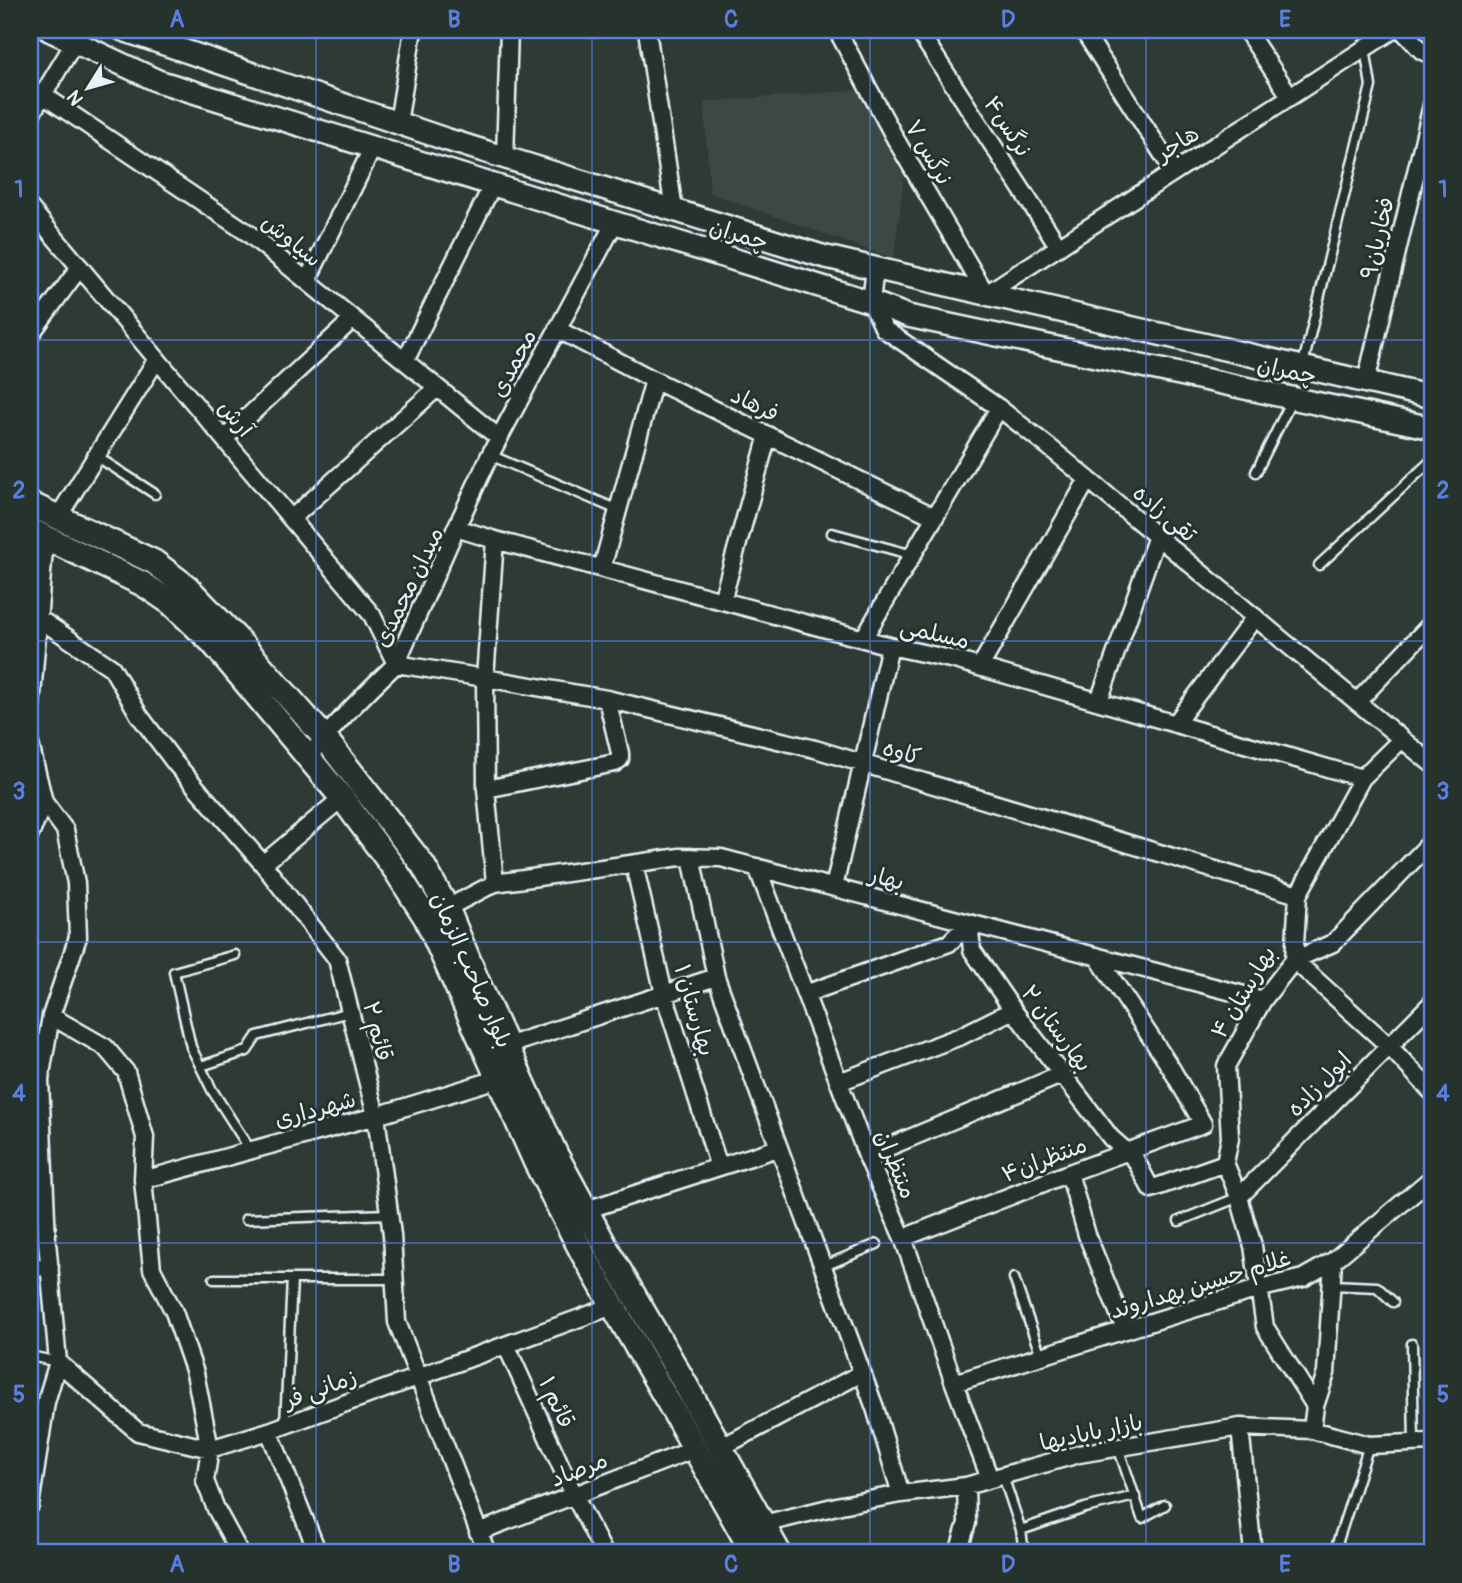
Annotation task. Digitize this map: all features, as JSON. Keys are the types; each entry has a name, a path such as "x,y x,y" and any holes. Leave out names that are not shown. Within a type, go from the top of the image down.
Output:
{"main road":[{"name":"بلوار صاحب الزمان","path":"30,505 153,562 187,587 324,737 423,865 447,908 556,1155 720,1448 753,1537"},
{"name":"بلوار صاحب الزمان","path":"38,533 142,584 171,603 212,642 342,798 396,871 426,918 536,1164 583,1254 695,1449 753,1537 779,1553"}],"street":[{"name":"چمران","path":"49,30 79,36 158,81 871,302 908,316 1432,428"},
{"name":"چمران","path":"123,30 505,158 822,256 1432,397"},
{"path":"398,123 413,30"},
{"path":"505,158 509,30"},
{"path":"647,30 674,210"},
{"name":"نرگس ۷","path":"837,30 896,140 986,294"},
{"name":"نرگس۴","path":"918,30 1059,247"},
{"path":"1083,30 1174,172"},
{"path":"1246,30 1290,96"},
{"name":"هاجر","path":"986,294 1393,30"},
{"path":"1402,30 1422,51 1432,55"},
{"path":"30,116 79,36"},
{"name":"سیاوش","path":"43,94 248,233 499,438"},
{"name":"فخاریان۹","path":"1366,382 1432,105"},
{"path":"307,281 373,147"},
{"path":"405,361 493,184"},
{"name":"آرش","path":"30,208 372,615 396,664"},
{"name":"محمدی","path":"456,528 490,454 615,222"},
{"path":"30,335 80,267"},
{"path":"871,302 875,268"},
{"name":"تقی زاده","path":"871,302 884,329 999,408 1432,764"},
{"path":"224,439 353,319"},
{"name":"فرهاد","path":"557,329 654,380 935,517"},
{"path":"58,517 157,359"},
{"path":"603,568 654,380"},
{"path":"291,519 438,388"},
{"path":"863,639 999,408"},
{"path":"722,601 768,435"},
{"path":"980,667 1088,479"},
{"name":"میدان محمدی","path":"485,678 396,664 456,528 495,540"},
{"path":"30,720 38,618 38,533"},
{"path":"1099,702 1157,536"},
{"path":"495,540 485,678 486,789 495,883"},
{"name":"مسلمی","path":"495,540 863,639 955,660 1362,778"},
{"path":"1175,724 1255,617"},
{"name":"قائم ۲","path":"38,618 112,668 139,715 175,763 263,864 337,959 376,1116 392,1235 397,1322 487,1553"},
{"path":"1357,702 1432,623"},
{"path":"834,887 890,646"},
{"path":"308,757 324,737 396,664"},
{"name":"کاوه","path":"485,678 607,699 815,750 1298,895"},
{"path":"486,789 615,763 620,759 620,753 607,699"},
{"name":"بهارستان ۴","path":"1315,1406 1265,1328 1253,1246 1239,1197 1225,1163 1230,1138 1226,1066 1262,1000 1294,960 1298,895 1362,778 1402,740"},
{"path":"30,744 44,802 65,830 76,883 78,937 51,1016 40,1080 58,1362 46,1402 30,1506"},
{"path":"263,864 342,798"},
{"path":"30,835 44,802"},
{"path":"1432,841 1333,943 1294,960 1389,1046 1432,1092"},
{"name":"بهار","path":"447,908 495,883 680,857 721,858 1262,1000"},
{"path":"691,857 716,977 875,1408 901,1494"},
{"name":"بهارستان ۱","path":"634,864 664,993 719,1167"},
{"name":"منتظران","path":"757,867 867,1156 903,1238 954,1383 997,1478"},
{"path":"805,994 949,943 969,922"},
{"name":"بهارستان ۲","path":"969,922 972,950 1013,1010 1111,1138 1135,1159 1151,1189 1225,1163"},
{"name":"منتظران۴","path":"903,1238 1203,1124 1171,1068 1097,956"},
{"path":"506,1045 716,977"},
{"name":"ابول زاده","path":"1239,1197 1432,1003"},
{"path":"839,1082 961,1036 1013,1010"},
{"path":"51,1016 105,1046 126,1072 145,1137 143,1180 152,1269 174,1312 195,1373 210,1449 205,1481 216,1509 240,1553"},
{"path":"867,1156 1063,1074"},
{"name":"شهرداری","path":"143,1180 376,1116 497,1079"},
{"path":"586,1210 778,1148"},
{"path":"1069,1173 1087,1235 1125,1329"},
{"name":"غلام حسین بهداروند","path":"954,1383 1125,1329 1303,1278 1333,1261 1429,1188"},
{"path":"1311,1430 1315,1406 1326,1373 1333,1261"},
{"path":"30,1268 50,1266"},
{"name":"زمانی فر","path":"210,1449 285,1425 613,1306"},
{"name":"قائم ۱","path":"506,1345 604,1553"},
{"path":"58,1362 138,1432 210,1449"},
{"path":"720,1448 862,1373"},
{"path":"1240,1427 1253,1553"},
{"name":"بازار بابادیها","path":"753,1537 841,1505 966,1486 1079,1454 1240,1427 1311,1430 1369,1446 1432,1442"},
{"path":"268,1431 318,1553"},
{"name":"مرصاد","path":"478,1532 695,1449"},
{"path":"958,1553 967,1523 966,1486"}],"lane":[{"path":"1303,367 1371,86 1365,48"},
{"path":"1256,472 1293,398"},
{"path":"490,454 618,510"},
{"path":"96,456 155,494"},
{"path":"1319,565 1432,460"},
{"path":"831,533 913,555"},
{"path":"235,955 174,972 191,1046 212,1090 251,1150"},
{"path":"201,1066 247,1051 257,1036 350,1012"},
{"path":"1179,1221 1239,1197"},
{"path":"246,1219 389,1214"},
{"path":"822,1267 877,1244"},
{"path":"214,1279 394,1279"},
{"path":"285,1425 292,1279"},
{"path":"1014,1279 1041,1356"},
{"path":"1332,1285 1377,1287 1394,1302"},
{"path":"1412,1344 1414,1443"},
{"path":"30,1356 58,1362"},
{"path":"1334,1553 1369,1446"},
{"path":"1118,1447 1142,1518 1165,1505"},
{"path":"997,1478 1021,1530 1024,1553"},
{"path":"1021,1530 1085,1508 1135,1496"}],"shaded area":[{"path":"859,90 904,177 894,259 710,193 704,102"}]}
